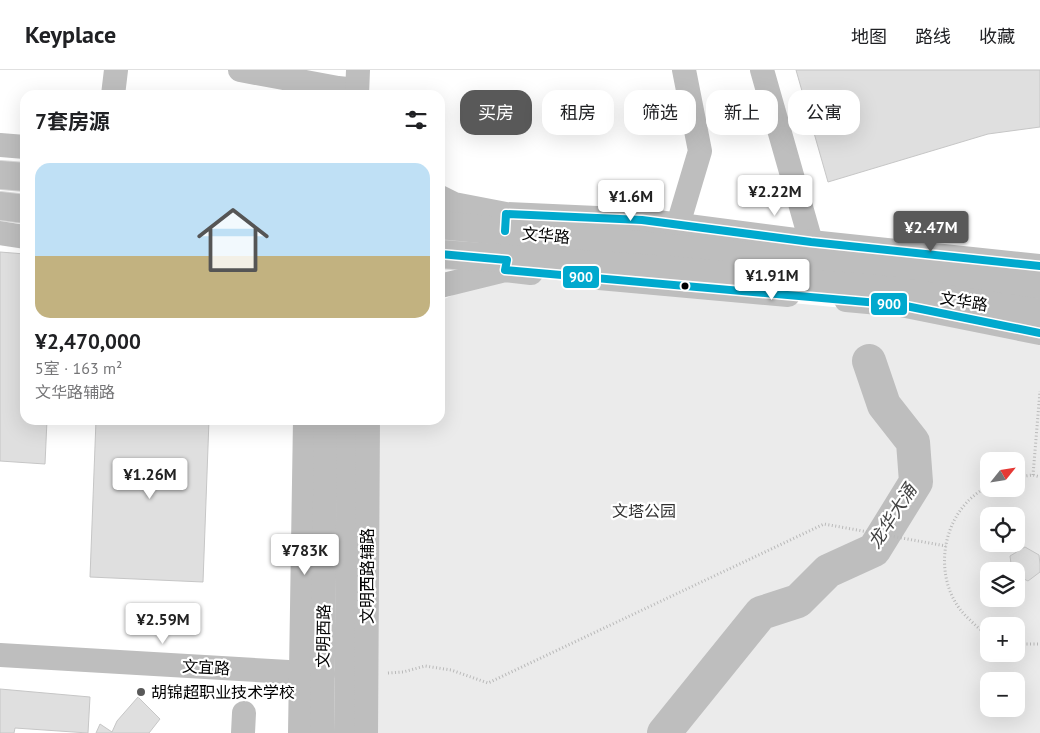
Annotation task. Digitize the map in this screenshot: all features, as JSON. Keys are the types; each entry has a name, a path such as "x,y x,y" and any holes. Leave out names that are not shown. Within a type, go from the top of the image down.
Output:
{"main road":[{"path":"0,175 20,177"},
{"path":"0,206 20,208"},
{"name":"文华路","path":"445,225 506,223 674,236 814,253 1040,285"},
{"name":"文华路","path":"445,255 506,265 670,270 896,291 1040,313"}],"street":[{"path":"114,90 116,70"},
{"path":"240,70 348,85"},
{"path":"674,236 700,151 684,70"},
{"path":"762,70 814,253 1040,266"},
{"path":"0,144 20,146"},
{"path":"445,200 506,223"},
{"path":"0,233 20,236"},
{"path":"445,284 506,265 901,306 1040,333"},
{"path":"300,733 312,673 305,425"},
{"name":"文明西路","path":"322,733 312,673 326,425"},
{"name":"文明西路","path":"346,733 350,425"},
{"name":"文明西路辅路","path":"366,733 368,425"},
{"name":"文宜路","path":"0,655 312,673"}],"path":[{"path":"1032,475 1040,391"},
{"path":"1025,476 1040,477"},
{"path":"980,490 960,510 948,534 944,562 949,589 962,613 980,629"},
{"path":"367,673 403,672 425,666 451,670 488,683 824,524 946,546"},
{"path":"1025,644 1040,644"}],"green space":[{"name":"文塔公园","path":"515,276 884,312 1040,343 1040,733 361,733 367,425 445,425 445,299 492,277"}],"building":[{"path":"796,70 1040,70 1040,127 988,134 828,182 815,135 860,135 860,90 802,90"},
{"path":"0,252 20,254 20,425 47,425 45,464 0,461"},
{"path":"96,425 209,425 203,582 90,577"},
{"path":"1025,547 1039,555 1040,572 1028,581 1025,580 1025,562 1011,562 1010,556 1017,552 1025,552"},
{"path":"0,689 90,697 88,733 15,728 14,733 0,733"},
{"path":"138,697 160,719 149,733 96,733 100,724 112,732 117,721"}],"waterway":[{"name":"龙华大涌","path":"664,733 761,613 798,601 828,571 874,550 916,482 913,442 884,405 869,361"}],"transit line":[{"name":"900","path":"505,231 506,214 642,220 811,242 1040,266"},
{"name":"900","path":"445,254 507,260 505,270 901,305 1040,333"}],"place":[{"name":"胡锦超职业技术学校","path":"141,692"}]}
